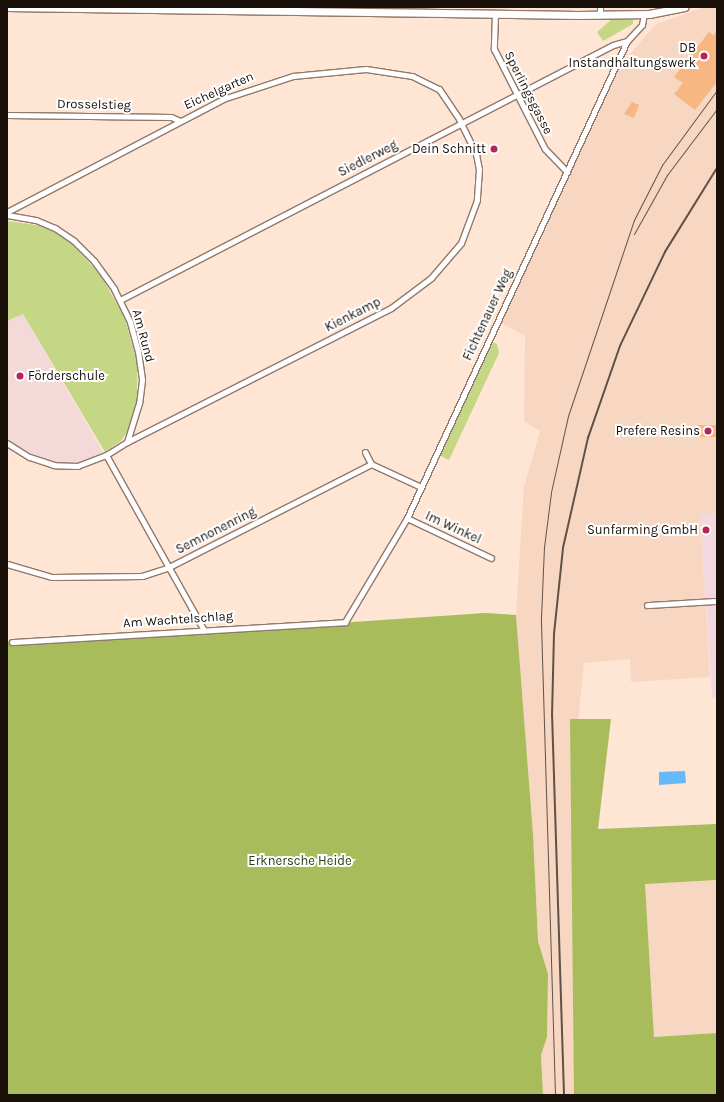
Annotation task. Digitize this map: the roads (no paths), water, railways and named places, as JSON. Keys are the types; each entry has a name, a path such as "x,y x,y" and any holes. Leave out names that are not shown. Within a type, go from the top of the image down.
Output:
{"main road":[{"path":"7,7 400,10 496,14 600,15 644,14 684,7"}],"street":[{"path":"600,7 600,15"},
{"name":"Sperlingsgasse","path":"496,14 494,49 545,149 567,172"},
{"name":"Fichtenauer Weg","path":"345,622 407,518 627,41 642,25 644,14"},
{"name":"Siedlerweg","path":"120,300 517,94 613,45 627,41"},
{"name":"Eichelgarten","path":"7,212 180,120 236,93 277,80 366,69 397,72 432,84 445,94 461,124"},
{"name":"Drosselstieg","path":"7,115 171,117 180,120"},
{"name":"Kienkamp","path":"127,442 391,308 431,278 461,243 477,200 479,169 476,154 461,124"},
{"name":"Am Rund","path":"7,215 43,222 66,235 94,262 120,300 138,351 142,380 139,403 127,442"},
{"path":"7,443 30,457 54,465 78,466 106,455 127,442"},
{"path":"365,452 371,464 421,487"},
{"path":"106,455 204,630"},
{"name":"Semnonenring","path":"7,564 52,577 110,578 142,576 169,567 371,464"},
{"name":"Im Winkel","path":"407,518 491,558"},
{"path":"647,605 717,601"},
{"name":"Am Wachtelschlag","path":"12,642 345,622"}],"water":[{"path":"685,771 686,783 659,785 659,772"}],"tram line":[{"path":"555,1095 541,618 544,547 551,492 568,416 634,220 662,165 717,90"},
{"path":"634,234 667,175 717,109"}],"railway":[{"path":"564,1095 552,716 554,634 563,548 588,438 620,346 665,252 717,168"}],"place":[{"name":"DB Instandhaltungswerk","path":"704,56"},
{"name":"Dein Schnitt","path":"494,149"},
{"name":"Förderschule","path":"20,376"},
{"name":"Prefere Resins","path":"708,431"},
{"name":"Sunfarming GmbH","path":"706,530"}],"park label":[{"name":"Erknersche Heide","path":"300,861"}]}
